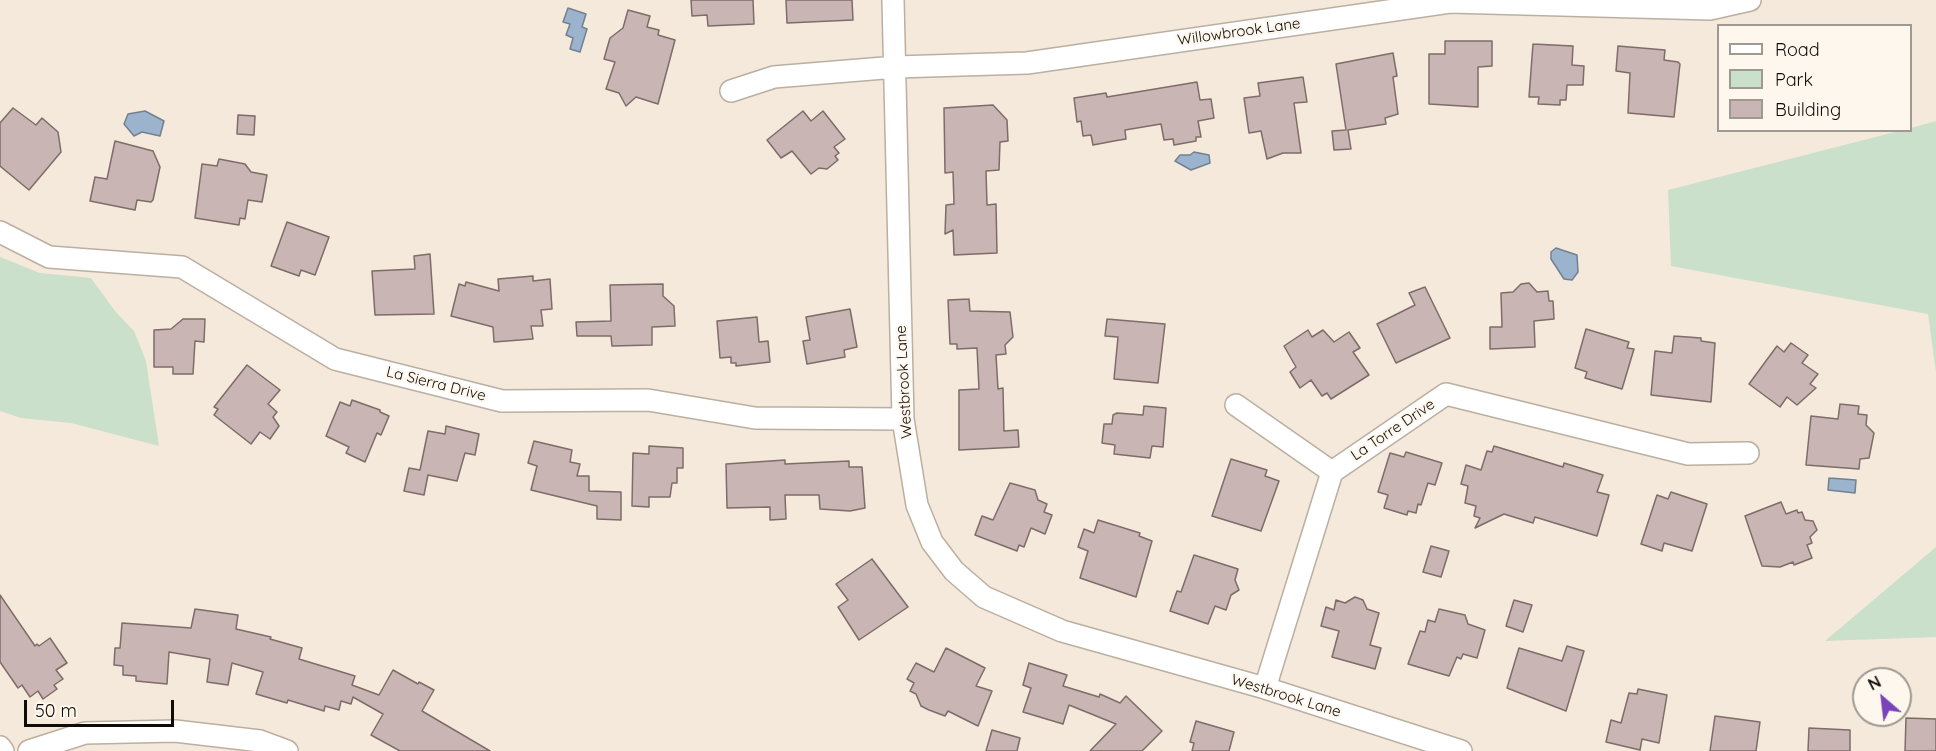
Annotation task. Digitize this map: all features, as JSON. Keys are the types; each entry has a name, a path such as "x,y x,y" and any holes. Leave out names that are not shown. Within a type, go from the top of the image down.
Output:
{"street":[{"name":"Westbrook Lane","path":"893,0 903,419 917,505 933,542 954,571 984,597 1062,631 1265,688 1461,751"},
{"name":"Willowbrook Lane","path":"731,91 774,77 896,67 1027,63 1450,2 1710,9 1750,0"},
{"name":"La Sierra Drive","path":"0,232 49,257 182,267 335,359 502,401 648,400 755,418 903,419"},
{"name":"La Torre Drive","path":"1332,472 1446,394 1688,454 1748,453"},
{"path":"1236,405 1332,472 1265,688"},
{"path":"29,751 86,733 175,731 260,741 286,751"},
{"path":"0,747 3,751"}],"green space":[{"path":"1936,121 1936,372 1928,314 1671,266 1668,190 1895,132 1912,132 1912,128"},
{"path":"0,257 40,273 91,278 115,311 134,331 146,361 159,446 71,423 21,418 0,411"},
{"path":"1936,547 1936,637 1825,641"}],"water":[{"path":"568,8 586,14 582,27 587,29 580,52 570,49 573,38 566,35 570,24 563,22"},
{"path":"145,111 164,121 160,136 142,132 134,136 124,124 128,114"},
{"path":"1194,152 1209,155 1210,163 1191,170 1175,161 1180,155 1190,155"},
{"path":"1556,248 1577,255 1578,272 1572,280 1564,279 1551,259 1551,252"},
{"path":"1829,478 1856,480 1855,493 1828,490"}],"building":[{"path":"691,0 753,0 754,24 708,26 707,15 692,16"},
{"path":"786,0 852,0 853,20 787,23"},
{"path":"628,10 650,16 647,27 659,30 658,35 675,40 658,104 636,97 626,106 619,93 606,89 615,62 604,59 610,38 623,28"},
{"path":"1445,41 1492,41 1492,66 1478,67 1478,107 1429,104 1429,54 1445,54"},
{"path":"1533,44 1573,46 1572,65 1584,66 1583,85 1567,85 1566,100 1560,100 1560,105 1538,104 1539,97 1529,97"},
{"path":"1618,46 1665,50 1664,60 1680,64 1674,117 1628,113 1630,73 1616,71"},
{"path":"1393,53 1397,76 1393,77 1398,114 1385,118 1386,124 1348,130 1351,149 1334,150 1332,131 1346,130 1336,64"},
{"path":"1303,77 1307,102 1294,103 1301,153 1283,153 1267,159 1261,131 1249,133 1244,98 1260,96 1258,83"},
{"path":"1197,82 1200,100 1211,99 1214,118 1198,121 1201,137 1196,137 1196,141 1174,145 1173,139 1164,140 1161,124 1125,130 1126,139 1093,145 1091,135 1083,136 1081,121 1077,122 1074,98 1106,93 1107,97"},
{"path":"993,105 1007,120 1008,141 1000,142 999,170 986,171 987,205 996,204 997,253 954,255 953,230 945,234 946,205 954,204 953,172 945,173 944,108"},
{"path":"13,108 36,125 42,118 58,132 61,152 29,190 0,166 0,123"},
{"path":"803,111 811,121 823,111 845,139 834,147 839,153 835,156 838,160 827,169 819,168 811,174 792,151 781,158 767,140"},
{"path":"238,115 255,116 254,135 237,134"},
{"path":"115,141 153,151 160,167 153,200 151,202 137,200 135,210 90,201 95,177 107,179"},
{"path":"219,159 245,164 251,172 267,175 262,202 248,200 245,219 240,218 239,225 195,218 202,164 217,166"},
{"path":"287,222 329,237 315,275 301,270 299,276 271,266"},
{"path":"430,254 434,314 375,315 372,271 415,269 414,256"},
{"path":"533,276 533,281 550,279 552,309 541,310 543,326 531,326 533,339 494,342 493,327 451,316 459,284 465,286 466,282 499,291 498,279"},
{"path":"1529,283 1537,292 1548,291 1549,301 1553,301 1554,319 1534,321 1535,347 1490,349 1490,327 1502,327 1501,293 1513,292 1521,284"},
{"path":"663,284 663,296 674,306 675,326 652,327 652,345 612,346 611,336 577,336 576,322 611,321 610,285"},
{"path":"1425,287 1450,338 1396,363 1377,324 1415,305 1409,293"},
{"path":"969,299 970,311 1010,312 1013,337 1005,345 1006,354 996,355 998,389 1003,388 1004,431 1018,430 1019,447 959,450 959,390 979,389 977,348 957,349 957,344 950,344 948,300"},
{"path":"850,309 857,347 844,350 845,357 807,364 803,341 810,340 806,317"},
{"path":"757,317 759,342 768,341 770,362 736,366 736,363 731,363 731,357 720,358 717,321"},
{"path":"183,319 205,319 204,342 195,341 193,374 173,374 173,367 154,367 154,330 171,329"},
{"path":"1107,319 1165,324 1158,383 1114,379 1118,337 1105,336"},
{"path":"1586,329 1629,342 1627,348 1634,349 1622,389 1585,378 1587,372 1575,368"},
{"path":"1308,330 1312,337 1323,330 1334,342 1349,332 1360,348 1353,352 1369,375 1331,399 1327,393 1322,396 1311,380 1300,388 1290,372 1296,367 1284,346"},
{"path":"1674,336 1701,338 1701,341 1715,343 1711,402 1651,395 1655,351 1672,353"},
{"path":"1791,343 1808,355 1802,363 1818,374 1810,384 1816,388 1797,405 1787,397 1780,407 1749,384 1777,346 1784,352"},
{"path":"247,365 280,390 268,404 277,412 273,417 279,426 270,439 260,432 251,444 214,415 218,409 214,407"},
{"path":"352,400 380,410 389,416 381,435 377,433 365,462 346,453 349,447 326,436 340,402 350,406"},
{"path":"1840,404 1859,406 1858,414 1867,415 1866,425 1874,433 1869,458 1860,459 1859,469 1806,465 1811,416 1838,419"},
{"path":"1144,406 1166,408 1163,447 1152,446 1150,458 1114,454 1115,445 1102,443 1104,424 1112,424 1113,415 1117,413 1143,415"},
{"path":"446,426 479,434 475,455 465,453 457,481 428,475 424,495 404,491 409,468 420,470 428,431 445,434"},
{"path":"534,441 572,450 570,462 580,464 577,476 589,476 589,491 621,492 621,520 597,519 597,506 531,490 537,466 528,463"},
{"path":"649,446 683,448 683,468 677,468 677,483 672,483 670,497 649,497 649,507 632,506 633,453 649,454"},
{"path":"1494,446 1563,467 1564,463 1603,475 1597,492 1609,495 1597,536 1535,517 1533,523 1504,514 1475,528 1480,518 1474,516 1476,506 1465,503 1468,486 1461,484 1466,465 1481,470 1487,451 1492,452"},
{"path":"1406,452 1442,463 1435,485 1428,483 1416,513 1408,511 1407,515 1384,508 1388,495 1378,492 1390,453 1404,457"},
{"path":"1231,459 1267,470 1265,476 1279,481 1261,531 1212,516"},
{"path":"785,460 785,464 849,461 849,467 862,467 865,508 850,511 820,509 819,495 785,495 786,519 770,520 770,507 727,508 726,464"},
{"path":"1010,483 1035,490 1038,500 1047,504 1044,512 1052,515 1045,534 1031,528 1024,547 1019,545 1017,551 975,535 982,516 993,520"},
{"path":"1671,492 1707,504 1692,551 1664,543 1662,551 1641,544 1657,495 1668,499"},
{"path":"1781,502 1786,514 1797,510 1798,513 1802,512 1805,520 1813,521 1817,530 1810,537 1812,543 1807,545 1812,558 1794,565 1793,562 1780,567 1762,566 1745,516"},
{"path":"1098,520 1140,533 1139,536 1152,541 1136,597 1080,578 1088,551 1078,547 1084,529 1094,533"},
{"path":"1431,546 1449,551 1441,577 1423,572"},
{"path":"1194,555 1238,569 1235,580 1239,590 1231,595 1226,610 1215,606 1208,624 1170,611 1177,591 1181,592"},
{"path":"872,559 908,607 859,640 838,607 848,600 836,584"},
{"path":"0,595 35,646 37,644 39,646 50,638 67,663 56,670 63,679 54,685 57,689 43,699 38,691 30,697 22,685 18,688 0,662"},
{"path":"1355,597 1363,600 1367,609 1379,613 1370,645 1381,648 1375,669 1332,657 1339,631 1321,626 1326,607 1334,610 1336,600 1345,603"},
{"path":"1514,600 1532,605 1523,632 1506,626"},
{"path":"195,609 238,615 236,629 271,637 270,639 302,648 299,659 355,676 352,685 379,695 393,670 418,684 419,682 434,690 422,711 490,751 400,751 371,735 383,714 353,697 351,704 341,701 339,710 325,706 324,711 288,700 287,703 256,694 263,672 232,663 228,685 207,682 210,659 169,652 167,684 136,681 136,676 123,675 123,666 114,665 115,648 120,648 122,623 191,628"},
{"path":"1439,609 1465,615 1468,624 1485,630 1477,658 1463,654 1461,659 1457,657 1449,676 1408,664 1420,631 1425,632 1428,620 1435,622"},
{"path":"1567,646 1584,651 1566,711 1507,688 1519,648 1562,661"},
{"path":"946,648 985,668 976,686 992,691 978,726 948,711 945,716 921,706 916,694 910,691 914,683 907,679 916,663 934,672"},
{"path":"1029,663 1067,675 1063,686 1099,697 1100,694 1120,703 1126,696 1162,731 1142,751 1090,751 1116,724 1069,705 1063,724 1023,712 1031,688 1023,685"},
{"path":"1638,689 1667,695 1659,743 1642,739 1640,750 1606,742 1611,720 1621,723 1629,693 1637,694"},
{"path":"1715,716 1760,722 1756,751 1710,751"},
{"path":"1912,718 1936,719 1936,751 1905,751 1906,727 1912,727"},
{"path":"1196,721 1234,732 1229,751 1192,751 1194,743 1190,742"},
{"path":"1809,728 1850,730 1850,751 1808,751"},
{"path":"992,730 1020,738 1017,751 986,751"}]}
